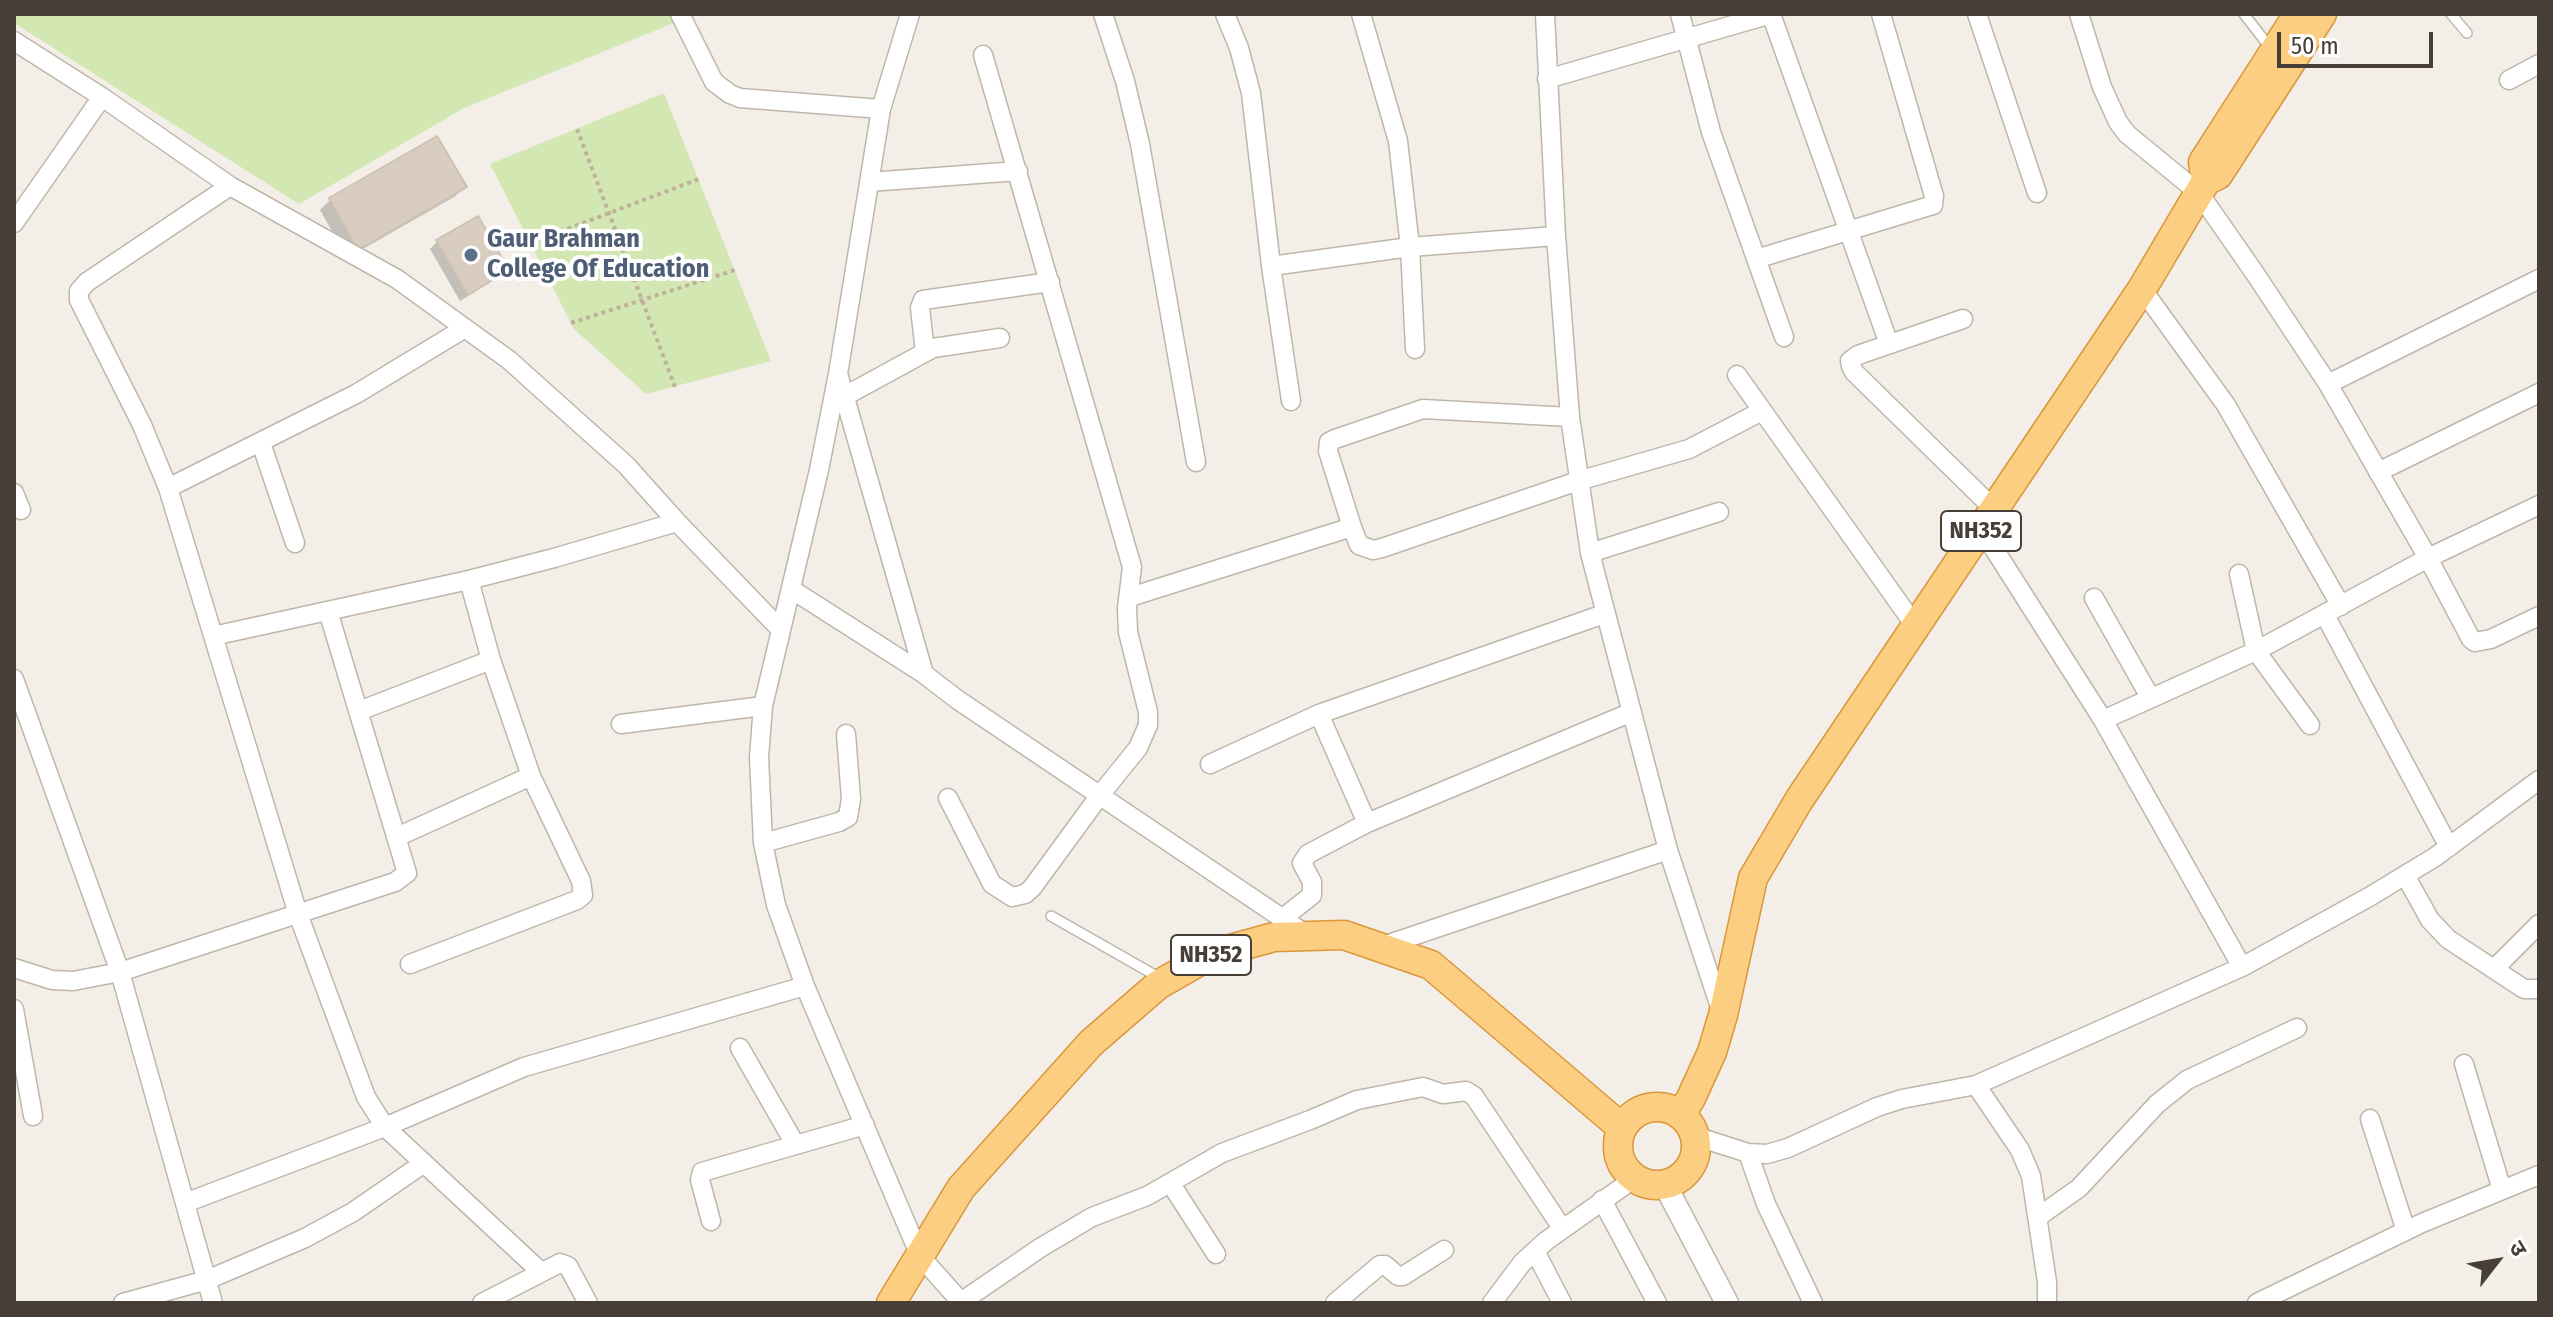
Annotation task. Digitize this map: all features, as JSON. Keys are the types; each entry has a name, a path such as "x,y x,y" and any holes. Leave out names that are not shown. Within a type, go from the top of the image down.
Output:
{"highway":[{"name":"NH352","path":"2203,187 2203,162 2298,14"},
{"name":"NH352","path":"1665,1185 1681,1177 1695,1157 1688,1125 1691,1098 1712,1052 1723,1015 1753,878 1799,800 2142,289 2203,187 2218,175 2322,14"},
{"name":"NH352","path":"891,1303 961,1188 1091,1043 1165,981 1212,954 1274,937 1344,935 1431,965 1622,1128"},
{"path":"1665,1185 1635,1178 1626,1169 1620,1157 1618,1138 1629,1118 1652,1107 1665,1107 1688,1125"}],"street":[{"path":"680,14 714,82 730,94 740,98 881,109"},
{"path":"910,14 881,109 838,374 819,470 763,706 759,757 763,843 776,905 805,986 920,1256 962,1303 1040,1248 1092,1217 1147,1196 1222,1153 1357,1100 1423,1087 1443,1094 1466,1091 1474,1096 1562,1228"},
{"path":"1103,14 1125,81 1140,144 1196,462"},
{"path":"1225,14 1239,48 1251,93 1271,266 1291,401"},
{"path":"1361,14 1398,141 1410,247 1415,349"},
{"path":"1545,14 1556,236 1570,417 1590,553 1668,850 1723,1015"},
{"path":"1680,14 1711,132 1784,337"},
{"path":"1547,79 1771,14 1889,344"},
{"path":"1756,259 1929,208 1934,201 1881,14"},
{"path":"1977,14 2037,193"},
{"path":"2079,14 2102,87 2118,122 2127,134 2203,187 2328,384 2428,558 2467,633 2475,642 2491,639 2539,616"},
{"path":"14,41 102,97 230,186 397,279 509,360 626,465 781,630"},
{"path":"948,798 992,884 1012,897 1025,894 1138,748 1148,725 1148,712 1128,632 1127,608 1132,567 983,55"},
{"path":"2509,80 2539,64"},
{"path":"14,223 102,97"},
{"path":"869,182 1018,171"},
{"path":"230,186 87,282 79,291 83,312 142,425 168,488 298,914 366,1097 385,1127 541,1272"},
{"path":"1271,266 1410,247 1556,236"},
{"path":"2328,384 2539,279"},
{"path":"925,352 920,304 923,300 1050,282"},
{"path":"2142,289 2226,405 2333,611 2449,847"},
{"path":"1963,319 1853,358 1851,366 1988,520 2242,967"},
{"path":"168,488 356,394 465,328"},
{"path":"845,396 925,352 945,345 1000,338"},
{"path":"838,374 924,674"},
{"path":"1737,375 1916,627"},
{"path":"2378,472 2539,393"},
{"path":"1570,417 1423,409 1329,442 1328,451 1359,545 1373,550 1382,548 1578,481 1689,449 1762,411"},
{"path":"261,443 295,543"},
{"path":"2103,720 2256,651 2428,558 2539,505"},
{"path":"1590,553 1719,512"},
{"path":"213,636 469,580 677,522"},
{"path":"1130,597 1352,527"},
{"path":"2239,574 2256,651 2310,725"},
{"path":"410,964 577,900 583,895 581,881 531,776 491,660 469,580"},
{"path":"791,589 924,674 1308,936"},
{"path":"2094,598 2150,697"},
{"path":"14,968 52,980 73,981 120,972 402,879 407,873 328,611"},
{"path":"1210,764 1319,714 1604,614"},
{"path":"359,711 491,660"},
{"path":"14,679 120,972 213,1303"},
{"path":"621,724 763,706"},
{"path":"1283,918 1312,895 1312,882 1302,863 1304,858 1367,823 1632,712"},
{"path":"1319,714 1367,823"},
{"path":"763,843 848,817 851,799 846,734"},
{"path":"397,837 531,776"},
{"path":"1688,1125 1748,1153 1767,1154 1788,1148 1877,1107 1976,1085 2242,967 2405,875 2449,847 2539,780"},
{"path":"1380,947 1668,850"},
{"path":"2405,875 2438,931 2524,989 2539,989"},
{"path":"2495,968 2539,924"},
{"path":"185,1203 385,1127 524,1067 805,986"},
{"path":"14,1009 33,1116"},
{"path":"2038,1217 2079,1188 2157,1104 2187,1080 2297,1028"},
{"path":"740,1048 795,1144"},
{"path":"2464,1064 2502,1190"},
{"path":"1976,1085 2020,1150 2031,1176 2047,1282 2047,1303"},
{"path":"2370,1119 2406,1231"},
{"path":"711,1221 700,1180 702,1172 865,1125"},
{"path":"1748,1153 1766,1204 1813,1303"},
{"path":"123,1303 207,1280 305,1238 353,1212 424,1163"},
{"path":"2257,1303 2406,1231 2539,1175"},
{"path":"1492,1303 1513,1273 1535,1251 1562,1228 1635,1178"},
{"path":"1171,1184 1216,1254"},
{"path":"1665,1185 1727,1303"},
{"path":"1602,1200 1657,1303"},
{"path":"1335,1303 1380,1265 1403,1276 1444,1250"},
{"path":"1535,1251 1562,1303"},
{"path":"482,1303 556,1264 565,1263 588,1303"}],"lane":[{"path":"2244,14 2273,52"},
{"path":"2451,14 2467,33"},
{"path":"1051,916 1165,981"}],"path":[{"path":"577,129 675,387"},
{"path":"530,243 699,179"},
{"path":"571,323 735,270"}],"green space":[{"path":"14,14 669,14 674,23 464,108 299,204 14,23"},
{"path":"664,93 771,361 646,394 574,329 490,164"}],"building":[{"path":"437,136 467,187 358,250 329,198"},
{"path":"478,216 509,270 468,295 436,240"}],"place":[{"name":"Gaur Brahman College Of Education","path":"471,255"}]}
